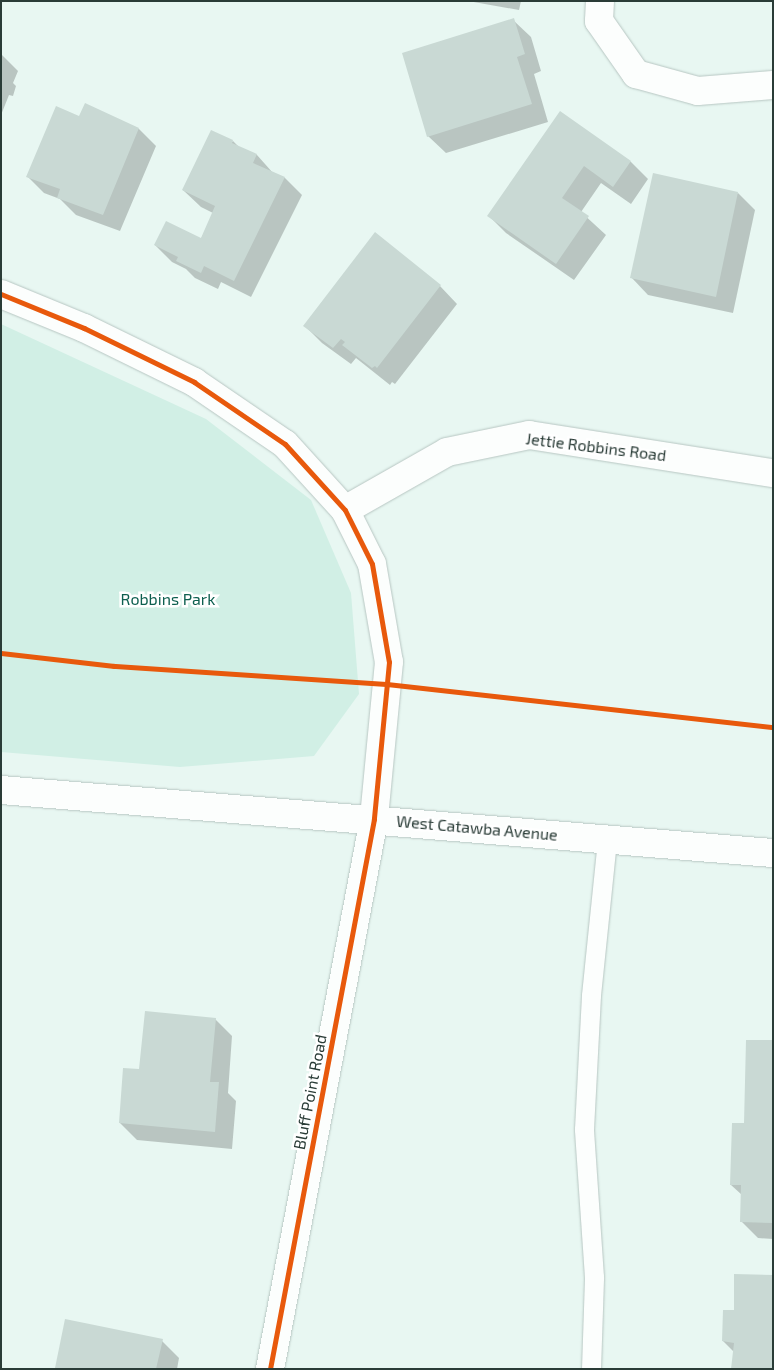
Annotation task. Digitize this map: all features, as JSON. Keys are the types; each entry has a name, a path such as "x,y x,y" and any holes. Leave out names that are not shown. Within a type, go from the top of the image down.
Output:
{"street":[{"path":"600,1 600,21 636,74 698,91 773,85"},
{"name":"Bluff Point Road","path":"1,294 84,328 194,382 285,444 345,510 372,564 389,662 374,820 270,1369"},
{"name":"Jettie Robbins Road","path":"345,510 447,452 528,435 772,466"},
{"name":"West Catawba Avenue","path":"1,790 773,853"}],"lane":[{"path":"591,1369 594,1277 584,1129 590,995 607,839"}],"green space":[{"name":"Robbins Park","path":"1,324 206,419 311,500 351,593 359,694 314,756 180,767 1,752"}],"building":[{"path":"514,18 525,54 517,57 532,104 427,137 402,53"},
{"path":"85,103 139,128 103,215 57,198 60,189 26,177 56,106 79,116"},
{"path":"560,111 631,161 613,187 584,166 562,198 589,216 556,264 487,216"},
{"path":"211,130 233,140 232,143 257,154 253,163 285,177 234,281 204,266 201,273 176,261 178,257 154,245 166,221 201,238 215,206 182,190"},
{"path":"653,173 738,192 716,297 630,278"},
{"path":"375,232 441,285 377,368 375,366 372,368 342,345 345,342 341,339 333,348 303,326"},
{"path":"145,1011 216,1018 210,1082 219,1082 215,1132 119,1123 123,1068 139,1069"},
{"path":"746,1040 773,1040 773,1223 740,1222 741,1185 730,1185 732,1123 744,1123"},
{"path":"734,1274 773,1275 773,1369 731,1369 734,1343 722,1341 723,1310 734,1310"},
{"path":"65,1319 163,1339 156,1369 55,1368"}],"cycle path":[{"path":"1,294 84,328 194,382 285,444 345,510 372,564 389,662 374,819 270,1369"},
{"path":"1,653 114,666 387,684 773,727"}]}
